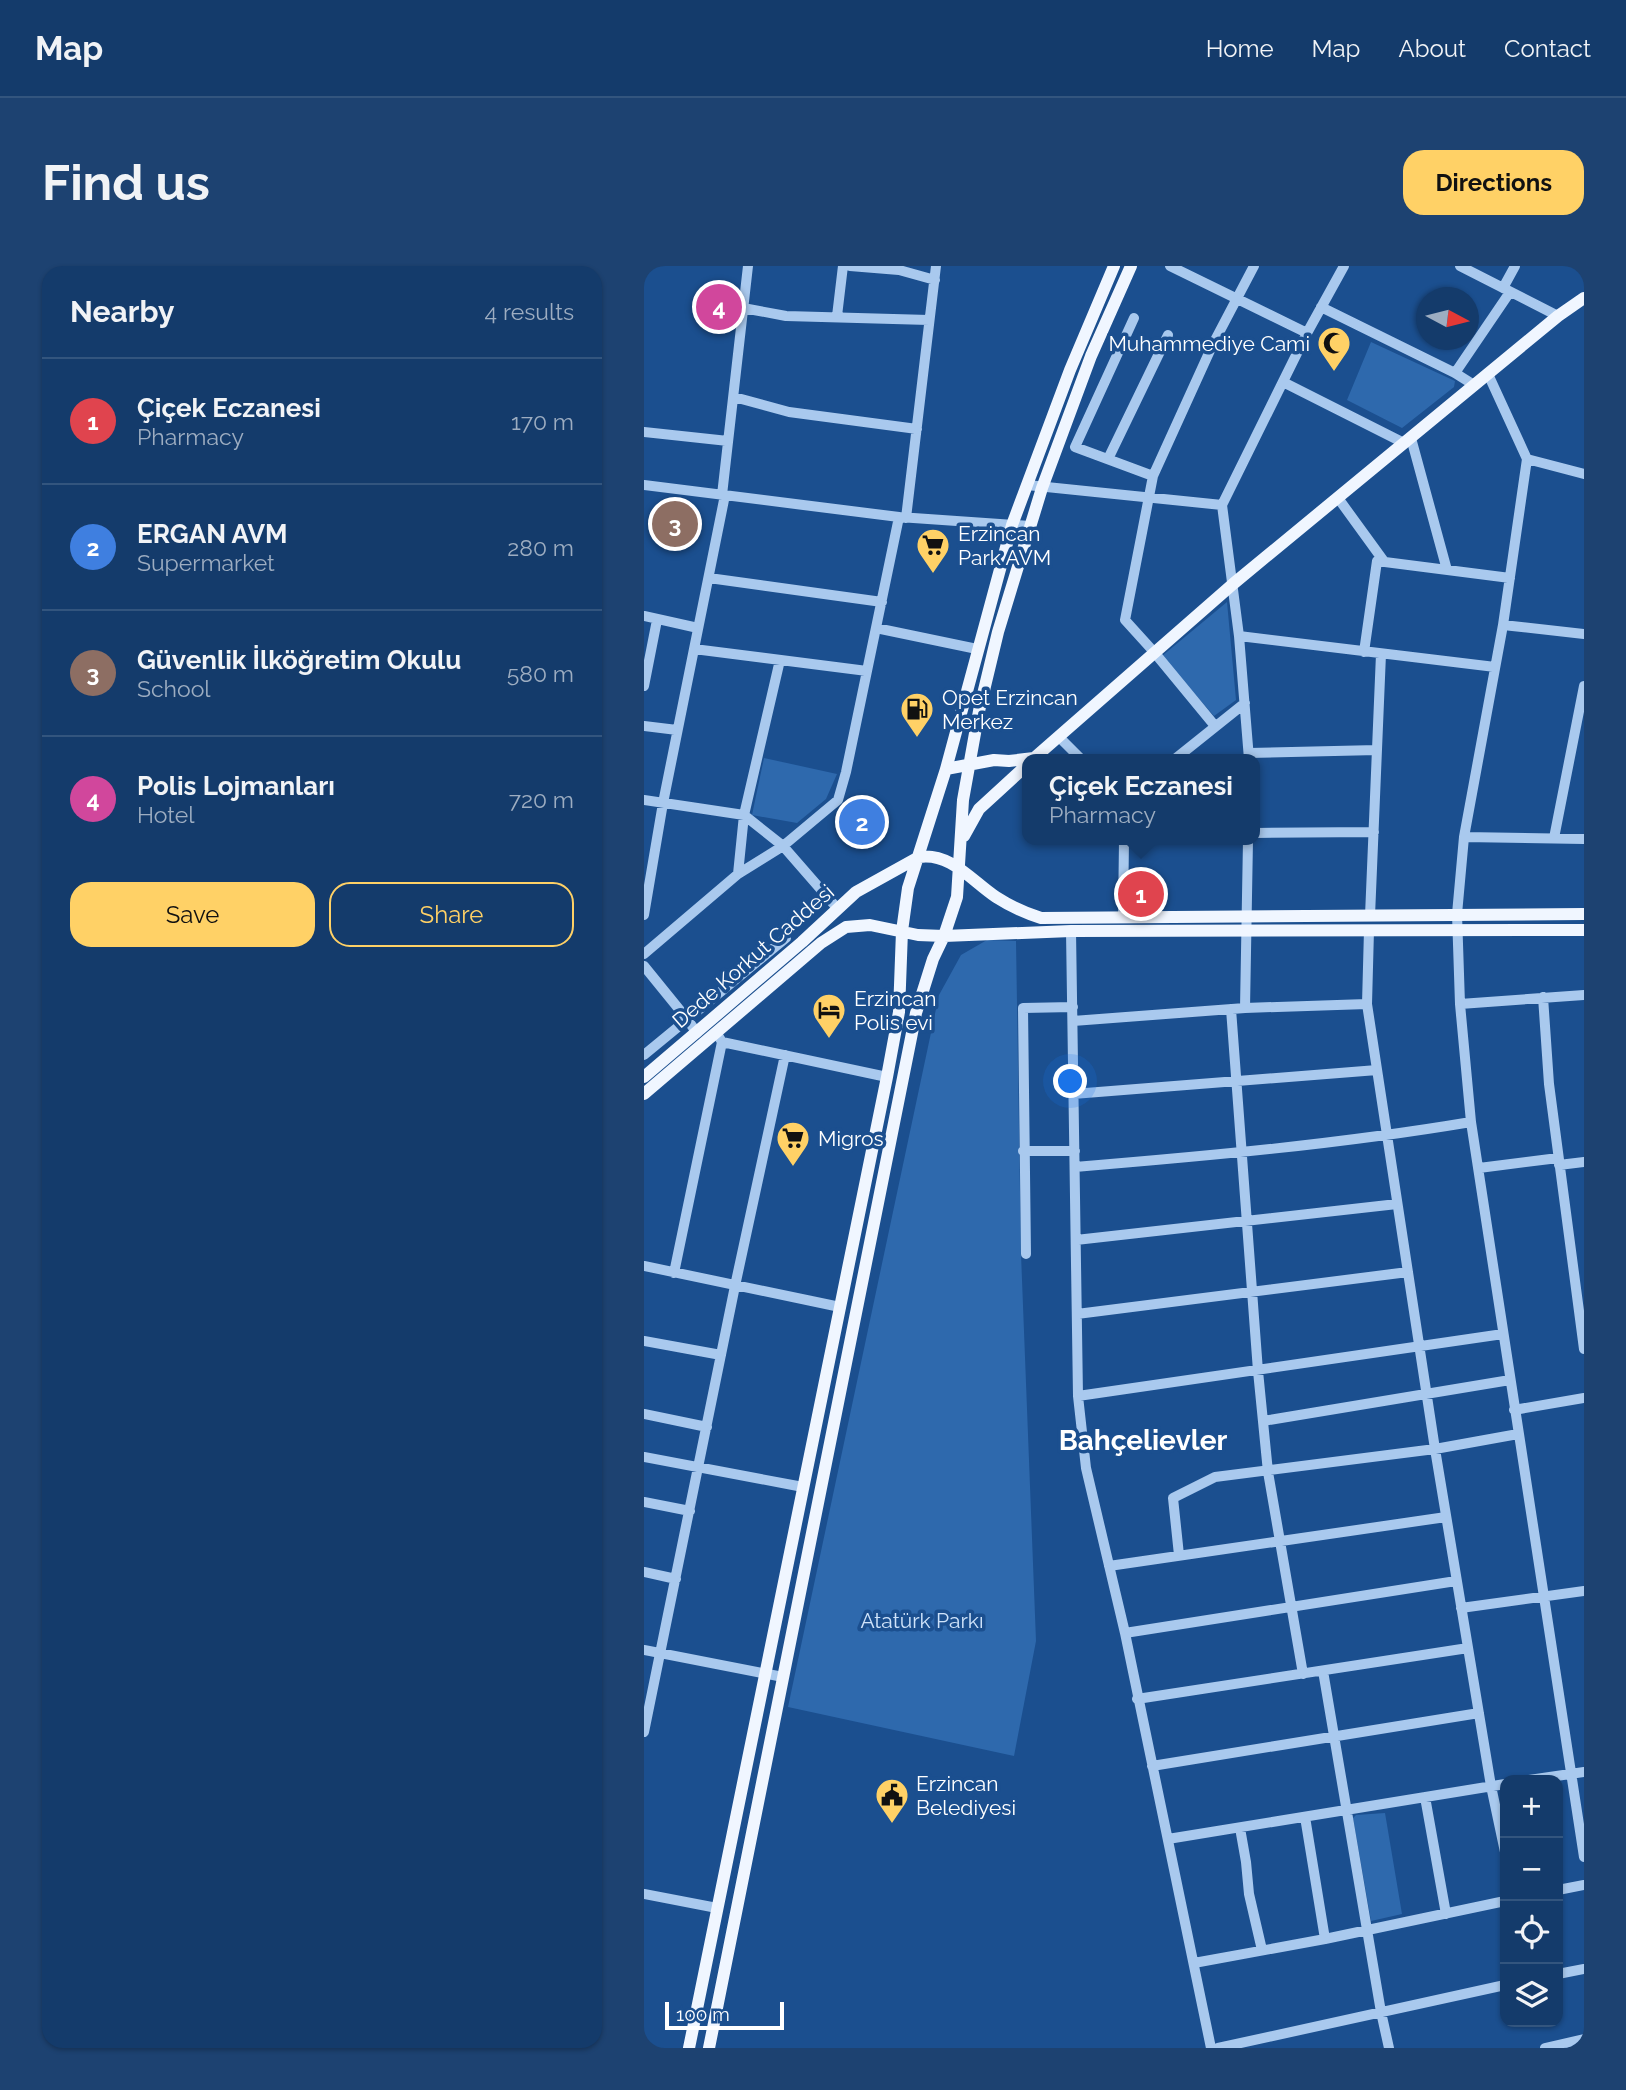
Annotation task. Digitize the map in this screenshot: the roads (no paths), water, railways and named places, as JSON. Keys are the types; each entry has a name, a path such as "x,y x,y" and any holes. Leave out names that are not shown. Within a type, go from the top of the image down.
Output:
{"main road":[{"path":"689,2048 887,1077 899,1012 902,931 908,888 946,769 1012,525 1070,370 1114,266"},
{"path":"709,2048 916,1013 957,897 963,800 979,711 998,632 1042,488 1091,356 1131,266"},
{"path":"1040,754 1233,584 1558,316 1582,303"},
{"path":"946,769 969,763 1022,761"},
{"path":"962,839 979,809 1022,770"},
{"path":"919,857 930,855 944,859 996,897 1021,912 1041,918 1584,914"},
{"name":"Dede Korkut Caddesi","path":"644,1077 802,942 856,892 919,857"},
{"name":"Dede Korkut Caddesi","path":"644,1094 720,1038 821,943 846,927 870,925 944,936 1071,931 1584,930"}],"street":[{"path":"644,915 646,889 724,495 748,266"},
{"path":"837,316 843,266"},
{"path":"850,266 899,270 934,280"},
{"path":"644,954 738,874 783,846 838,800 903,517 917,429 936,266"},
{"path":"1170,266 1307,333"},
{"path":"1215,726 1125,620 1153,476 1213,344 1254,266"},
{"path":"1249,754 1239,636 1222,505 1307,333 1344,266"},
{"path":"1460,266 1477,270 1507,290 1558,316"},
{"path":"1455,373 1507,290 1515,266"},
{"path":"743,307 786,316 929,320"},
{"path":"1321,307 1474,385"},
{"path":"1134,318 1075,447 1153,476"},
{"path":"1108,460 1168,335"},
{"path":"1488,373 1527,459 1503,625 1464,837 1457,914 1460,1004 1471,1122 1584,1857"},
{"path":"1283,382 1408,440 1447,570"},
{"path":"733,397 789,412 917,429"},
{"path":"644,432 728,442"},
{"path":"1527,459 1584,474"},
{"path":"644,485 903,517 1030,526"},
{"path":"1027,485 1222,505"},
{"path":"1338,498 1383,560"},
{"path":"1364,652 1377,561 1510,578"},
{"path":"709,578 882,602"},
{"path":"644,616 698,628"},
{"path":"644,686 657,620"},
{"path":"1503,625 1584,634"},
{"path":"876,628 977,649"},
{"path":"1239,636 1496,667"},
{"path":"694,649 867,671"},
{"path":"1370,916 1381,654"},
{"path":"738,874 744,815 780,660"},
{"path":"1554,838 1584,687"},
{"path":"1181,754 1245,703"},
{"path":"644,726 677,730"},
{"path":"1059,737 1076,754"},
{"path":"1260,755 1377,750"},
{"path":"644,800 744,815 783,846 837,908"},
{"path":"1260,833 1374,832"},
{"path":"1464,837 1584,838"},
{"path":"1123,918 1124,845"},
{"path":"1245,1008 1248,845"},
{"path":"1369,930 1367,1004 1434,1449 1502,1838"},
{"path":"1071,931 1078,1396 1086,1468 1125,1633 1211,2048"},
{"path":"644,1055 786,938"},
{"path":"644,966 697,1033"},
{"path":"1460,1004 1584,995"},
{"path":"1543,998 1549,1084 1583,1343"},
{"path":"1073,1021 1245,1008 1367,1004"},
{"path":"1026,1254 1023,1008 1073,1007"},
{"path":"1231,1009 1268,1472 1303,1674"},
{"path":"674,1273 720,1038 887,1077"},
{"path":"644,1732 785,1055"},
{"path":"1073,1094 1377,1070"},
{"path":"1075,1167 1242,1153 1387,1136 1471,1122"},
{"path":"1023,1151 1075,1152"},
{"path":"1479,1168 1559,1161 1584,1162"},
{"path":"1076,1240 1397,1204"},
{"path":"644,1266 840,1307"},
{"path":"1077,1314 1408,1272"},
{"path":"1078,1396 1503,1334"},
{"path":"644,1341 722,1355"},
{"path":"1263,1421 1510,1380"},
{"path":"1514,1410 1584,1398"},
{"path":"644,1414 707,1427"},
{"path":"1179,1555 1173,1498 1215,1478 1434,1449 1518,1434"},
{"path":"644,1457 803,1487"},
{"path":"644,1502 690,1511"},
{"path":"1109,1566 1446,1517"},
{"path":"644,1572 676,1579"},
{"path":"1125,1633 1456,1581"},
{"path":"1461,1608 1584,1591"},
{"path":"1138,1699 1468,1648"},
{"path":"644,1650 783,1677"},
{"path":"1324,1671 1381,2012 1390,2048"},
{"path":"1152,1766 1479,1713"},
{"path":"1563,1775 1584,1772"},
{"path":"1167,1839 1500,1785"},
{"path":"1425,1797 1446,1914"},
{"path":"1305,1817 1325,1939"},
{"path":"1240,1828 1247,1862 1249,1894 1262,1950"},
{"path":"1563,1890 1584,1885"},
{"path":"644,1894 717,1908"},
{"path":"1195,1963 1500,1902"},
{"path":"1563,1973 1584,1969"},
{"path":"1218,2048 1261,2043 1381,2012 1500,1986"},
{"path":"1545,2048 1584,2039"}],"place":[{"name":"Polis Lojmanları","path":"719,307"},
{"name":"Muhammediye Cami","path":"1334,373"},
{"name":"Güvenlik İlköğretim Okulu","path":"675,524"},
{"name":"Erzincan Park AVM","path":"933,575"},
{"name":"Opet Erzincan Merkez","path":"917,739"},
{"name":"ERGAN AVM","path":"862,822"},
{"name":"Çiçek Eczanesi","path":"1141,894"},
{"name":"Erzincan Polis evi","path":"829,1040"},
{"name":"Migros","path":"793,1168"},
{"name":"Erzincan Belediyesi","path":"892,1825"}],"district":[{"name":"Bahçelievler","path":"1143,1440"}],"park label":[{"name":"Atatürk Parkı","path":"922,1620"}]}
